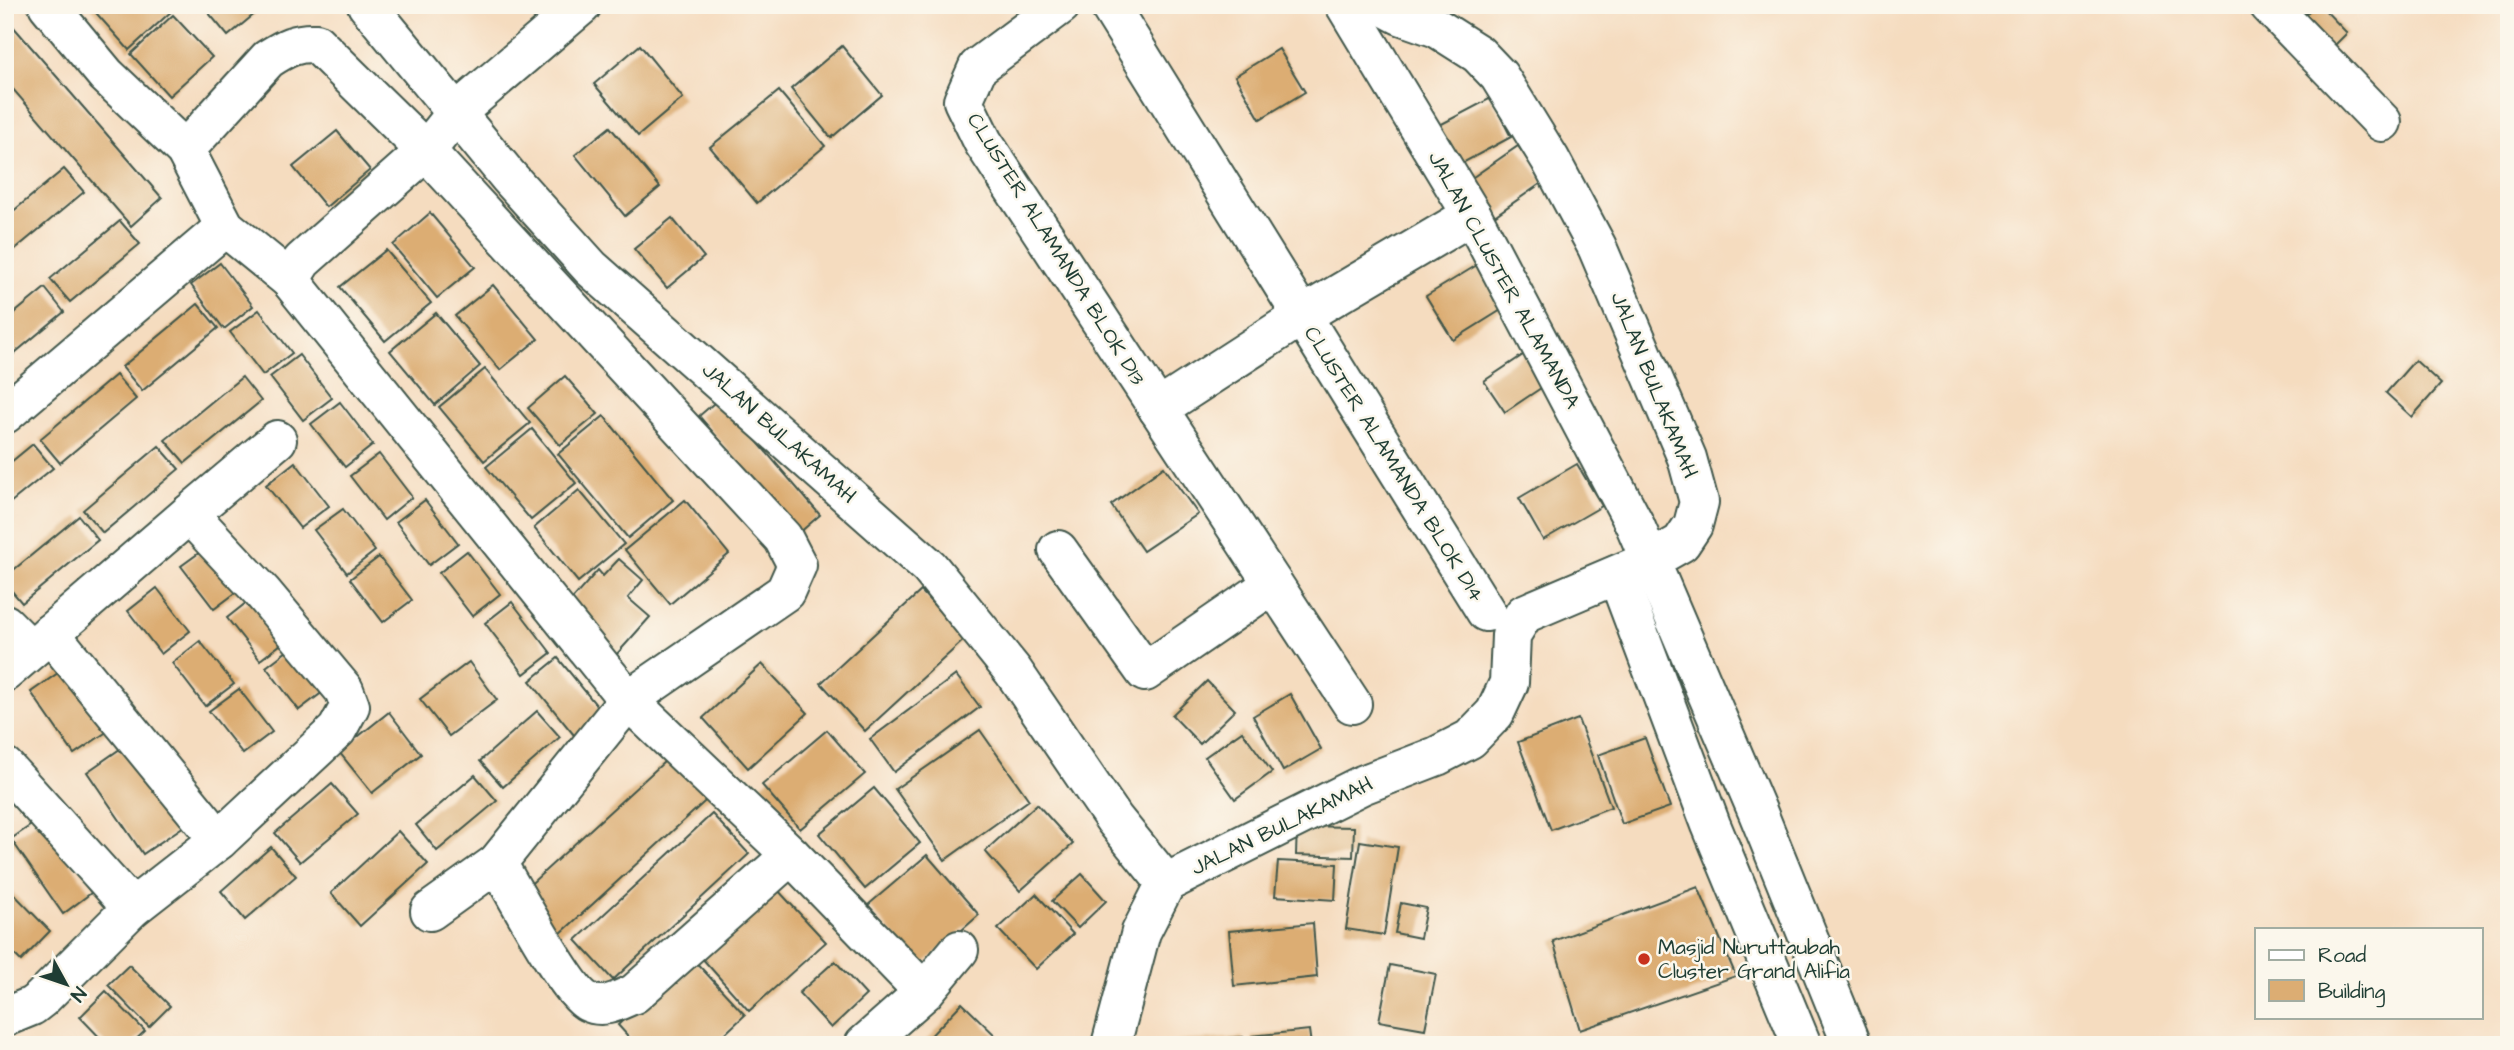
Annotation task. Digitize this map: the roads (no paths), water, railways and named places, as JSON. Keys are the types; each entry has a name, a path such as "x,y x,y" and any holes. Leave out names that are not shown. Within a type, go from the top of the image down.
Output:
{"street":[{"path":"48,5 106,75 185,150 225,227 290,280 628,700 791,855 924,992"},
{"name":"JALAN BULAKAMAH","path":"367,5 456,113 591,268 929,567 1013,671 1114,819 1166,883"},
{"path":"290,280 302,261 426,151 456,113 582,5"},
{"name":"CLUSTER ALAMANDA BLOK D13","path":"1061,5 978,67 963,101 983,142 1158,409"},
{"path":"1109,5 1303,315"},
{"name":"JALAN CLUSTER ALAMANDA","path":"1345,5 1472,215 1634,523 1634,568"},
{"name":"JALAN BULAKAMAH","path":"1111,1045 1141,932 1166,883 1362,785 1470,739 1494,713 1509,683 1511,635 1524,614 1634,568 1681,543 1693,525 1699,502 1687,458 1597,247 1550,159 1499,76 1478,54 1437,28 1381,5"},
{"path":"2269,5 2382,122"},
{"path":"185,150 268,59 299,42 316,43 426,151 783,538 797,565 785,592 628,700 497,863 430,911"},
{"path":"1352,704 1158,409 1303,315 1472,215"},
{"path":"5,414 225,227"},
{"name":"CLUSTER ALAMANDA BLOK D14","path":"1303,315 1486,612"},
{"path":"219,840 23,645 189,514 277,440"},
{"path":"5,1017 32,1006 41,999 132,908 219,840 337,730 350,706 344,690 279,612 189,514"},
{"path":"1058,550 1145,672 1273,584"},
{"path":"1634,568 1711,825 1802,1045"},
{"path":"1634,568 1758,813 1852,1045"},
{"path":"5,767 132,908"},
{"path":"497,863 568,982 588,1002 606,1006 634,994 791,855"},
{"path":"864,1045 924,992 959,950"}],"place":[{"name":"Masjid Nuruttaubah Cluster Grand Alifia","path":"1644,959"}]}
